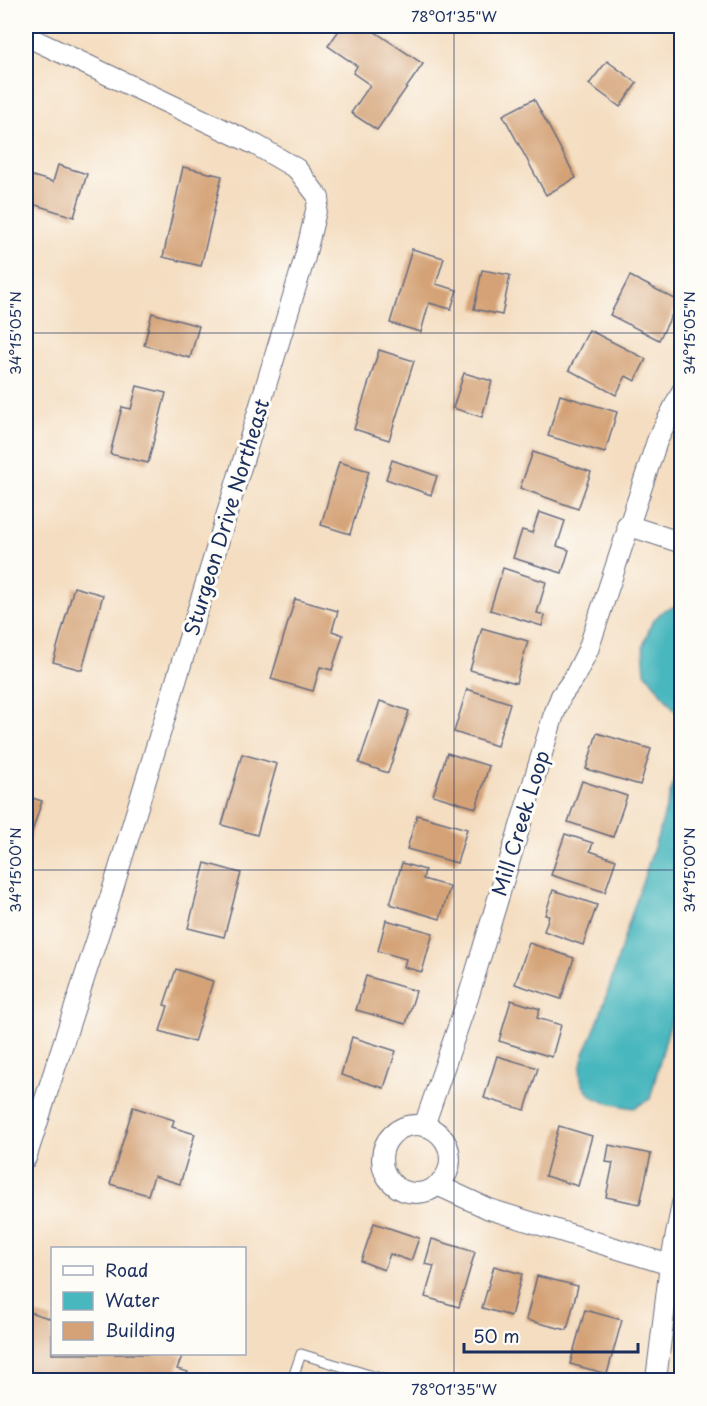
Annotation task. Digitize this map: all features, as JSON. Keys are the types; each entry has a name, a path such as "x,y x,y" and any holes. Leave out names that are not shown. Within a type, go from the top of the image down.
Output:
{"street":[{"name":"Sturgeon Drive Northeast","path":"26,36 256,145 297,169 319,198 305,256 107,908 26,1158"},
{"name":"Mill Creek Loop","path":"424,1126 468,998 553,717 561,696 574,678 588,650 627,525 657,441 681,391"},
{"path":"627,525 681,543"},
{"path":"412,1125 424,1126 439,1134 446,1144 450,1156 449,1168 437,1185 427,1191 411,1193 399,1189 388,1180 381,1158 384,1147 392,1135 401,1128 412,1125"},
{"path":"437,1185 489,1209 670,1265"},
{"path":"656,1380 670,1265 681,1204"}],"lane":[{"path":"292,1380 301,1354 386,1380"}],"water":[{"path":"682,605 681,718 645,672 643,646 652,622 664,610"},
{"path":"681,750 681,963 676,1001 650,1099 634,1108 602,1101 589,1093 581,1079 581,1063 604,1004 672,789"}],"building":[{"path":"342,26 366,26 423,64 377,130 351,113 370,85 353,73 357,66 328,46"},
{"path":"607,61 637,83 620,107 589,84"},
{"path":"534,99 576,178 546,195 503,115"},
{"path":"58,165 87,174 74,217 26,202 26,174 53,182"},
{"path":"183,167 222,176 201,266 163,257"},
{"path":"412,249 444,258 436,284 457,290 451,309 429,303 421,332 390,323"},
{"path":"482,270 510,275 502,315 474,309"},
{"path":"630,276 679,301 659,340 610,315"},
{"path":"152,313 199,326 190,358 144,345"},
{"path":"589,330 646,359 635,381 626,376 616,395 569,370"},
{"path":"379,350 414,361 389,440 354,429"},
{"path":"464,373 492,381 482,417 453,408"},
{"path":"137,386 166,393 148,463 110,454 122,407 131,409"},
{"path":"560,395 617,412 605,453 548,436"},
{"path":"533,452 591,472 578,509 520,488"},
{"path":"392,460 437,476 431,495 386,479"},
{"path":"339,462 369,471 350,534 321,525"},
{"path":"539,512 565,521 557,546 569,550 562,573 513,558 522,530 532,533"},
{"path":"503,568 546,582 537,613 545,615 542,626 490,610"},
{"path":"74,587 103,595 82,670 53,662"},
{"path":"295,599 338,611 332,631 343,635 332,670 320,667 313,691 271,679"},
{"path":"482,628 528,641 516,683 470,670"},
{"path":"467,689 510,703 497,746 454,732"},
{"path":"380,701 409,711 388,773 359,763"},
{"path":"597,733 651,749 640,785 586,769"},
{"path":"447,753 489,766 476,808 433,795"},
{"path":"242,754 277,764 257,835 222,825"},
{"path":"582,781 627,796 613,837 568,822"},
{"path":"26,796 42,801 28,844 26,844"},
{"path":"417,815 467,829 457,863 407,849"},
{"path":"565,834 593,843 590,851 616,860 605,892 551,875"},
{"path":"205,863 241,873 224,937 188,928"},
{"path":"402,863 425,870 423,879 450,887 440,919 390,904"},
{"path":"553,890 597,905 583,945 544,931 549,916 545,915"},
{"path":"386,920 433,933 422,972 404,967 406,959 378,951"},
{"path":"529,943 574,958 561,999 515,984"},
{"path":"176,969 213,981 194,1042 160,1031 168,1006 164,1005"},
{"path":"366,976 416,991 406,1024 356,1010"},
{"path":"511,1000 540,1009 537,1018 561,1025 552,1057 499,1041"},
{"path":"352,1037 396,1051 384,1088 341,1075"},
{"path":"497,1056 538,1068 525,1110 484,1098"},
{"path":"133,1107 174,1120 172,1127 195,1134 180,1184 154,1176 148,1195 110,1184"},
{"path":"559,1126 592,1136 578,1186 545,1176"},
{"path":"609,1145 651,1154 640,1204 606,1197 613,1163 606,1162"},
{"path":"374,1223 419,1238 411,1261 390,1254 384,1270 361,1261"},
{"path":"432,1239 475,1252 459,1307 425,1297 434,1266 425,1264"},
{"path":"494,1266 522,1274 511,1316 482,1308"},
{"path":"537,1276 578,1286 567,1330 526,1320"},
{"path":"585,1310 622,1320 607,1374 570,1364"},
{"path":"26,1311 51,1319 51,1355 178,1355 182,1356 177,1369 188,1372 185,1380 26,1380"}]}
